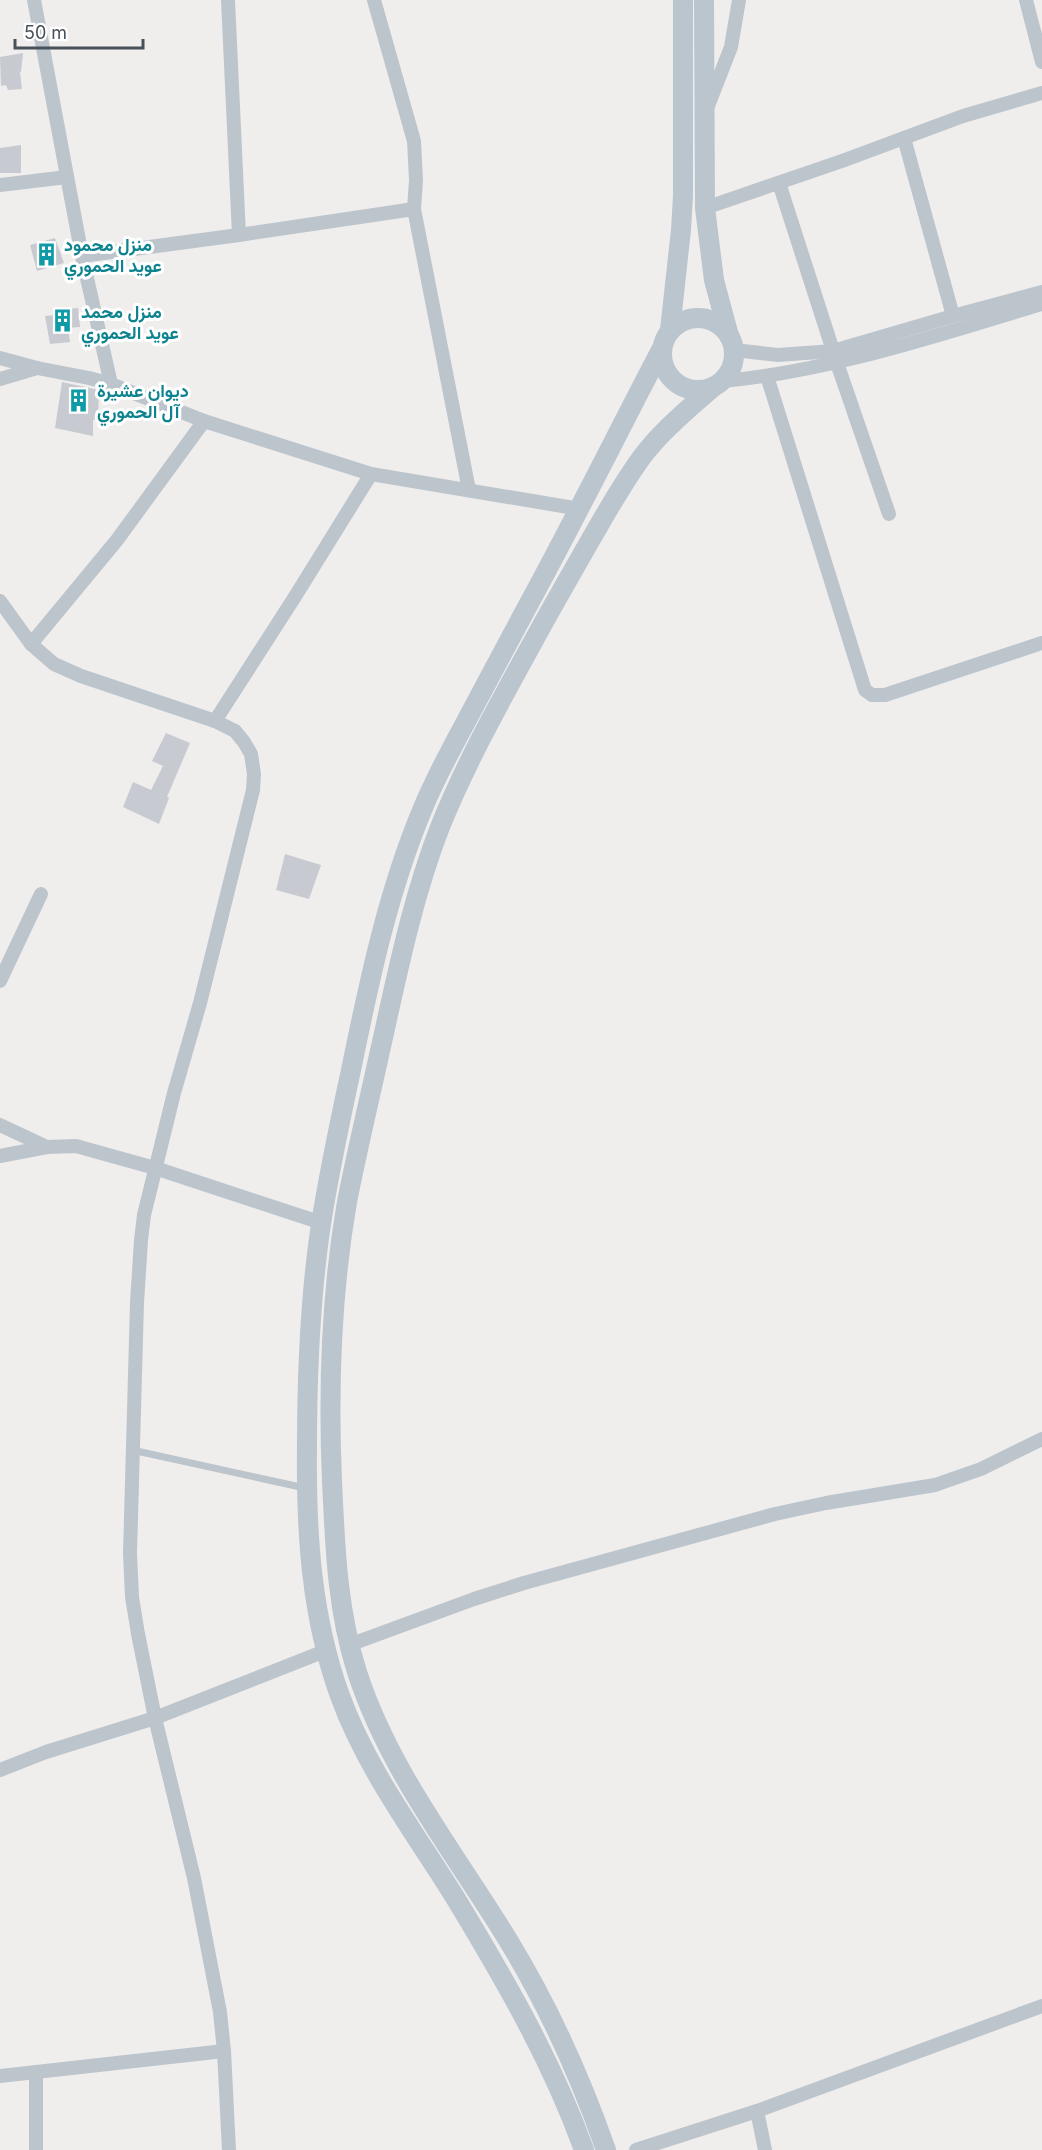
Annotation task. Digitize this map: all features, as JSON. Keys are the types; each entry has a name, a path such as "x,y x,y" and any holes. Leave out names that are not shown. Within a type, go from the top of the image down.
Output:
{"main road":[{"path":"670,330 683,207 683,0"},
{"path":"606,2150 585,2092 546,2006 508,1940 413,1792 388,1748 370,1709 349,1645 342,1607 335,1553 329,1414 334,1308 348,1202 403,946 440,828 486,728 586,546 645,452 654,441 730,372 734,361 732,343 714,280 705,208 704,0"},
{"path":"584,2150 558,2082 525,2017 399,1810 355,1731 325,1651 313,1590 306,1488 307,1396 315,1277 322,1222 360,1025 379,945 413,832 437,776 580,509 670,330 687,319 706,318 715,322 732,343"},
{"path":"661,350 665,371 681,386 691,390 702,390 718,384"}],"street":[{"path":"34,0 82,256 111,384"},
{"path":"228,0 239,235"},
{"path":"374,0 414,141 416,180 414,209 469,490"},
{"path":"706,111 731,47 739,0"},
{"path":"1026,0 1042,62"},
{"path":"705,208 963,116 1042,93"},
{"path":"904,138 952,316"},
{"path":"0,185 67,177"},
{"path":"779,183 889,514"},
{"path":"82,256 414,209"},
{"path":"732,343 778,355 835,357 952,316 1042,292"},
{"path":"718,384 767,376 1042,303"},
{"path":"0,358 111,384 204,421 371,474 580,509"},
{"path":"0,379 37,368"},
{"path":"767,376 865,690 872,695 885,695 1042,643"},
{"path":"31,644 117,540 204,421"},
{"path":"215,721 371,474"},
{"path":"0,601 31,644 45,658 64,669 215,721 235,731 250,754 254,774 253,790 200,1003 155,1168 141,1240 130,1554 132,1597 138,1634 155,1718 194,1878 216,1989 224,2050 229,2150"},
{"path":"0,981 41,894"},
{"path":"0,1125 47,1147"},
{"path":"0,1156 47,1147 76,1146 155,1168 322,1222"},
{"path":"349,1645 514,1586 775,1514 934,1485 981,1469 1042,1439"},
{"path":"0,1770 155,1718 325,1651"},
{"path":"636,2150 757,2111 1042,2006"},
{"path":"0,2076 224,2050"},
{"path":"36,2072 36,2150"},
{"path":"757,2111 765,2150"}],"lane":[{"path":"132,1450 306,1488"}],"building":[{"path":"23,53 20,72 22,89 8,90 6,85 1,86 0,57"},
{"path":"21,145 21,173 0,173 0,148"},
{"name":"منزل محمود عويد الحموري","path":"55,238 64,263 37,271 30,245"},
{"name":"منزل محمد عويد الحموري","path":"78,308 80,327 68,328 70,342 50,344 45,316 65,314 65,309"},
{"name":"ديوان عشيرة آل الحموري","path":"62,382 99,390 98,419 93,420 93,436 55,428"},
{"path":"166,733 190,743 167,797 169,798 159,824 123,807 133,782 151,790 163,766 152,761"},
{"path":"285,854 321,865 309,899 276,890"}],"place":[{"name":"منزل محمود عويد الحموري","path":"46,254"},
{"name":"منزل محمد عويد الحموري","path":"63,321"},
{"name":"ديوان عشيرة آل الحموري","path":"79,400"}]}
